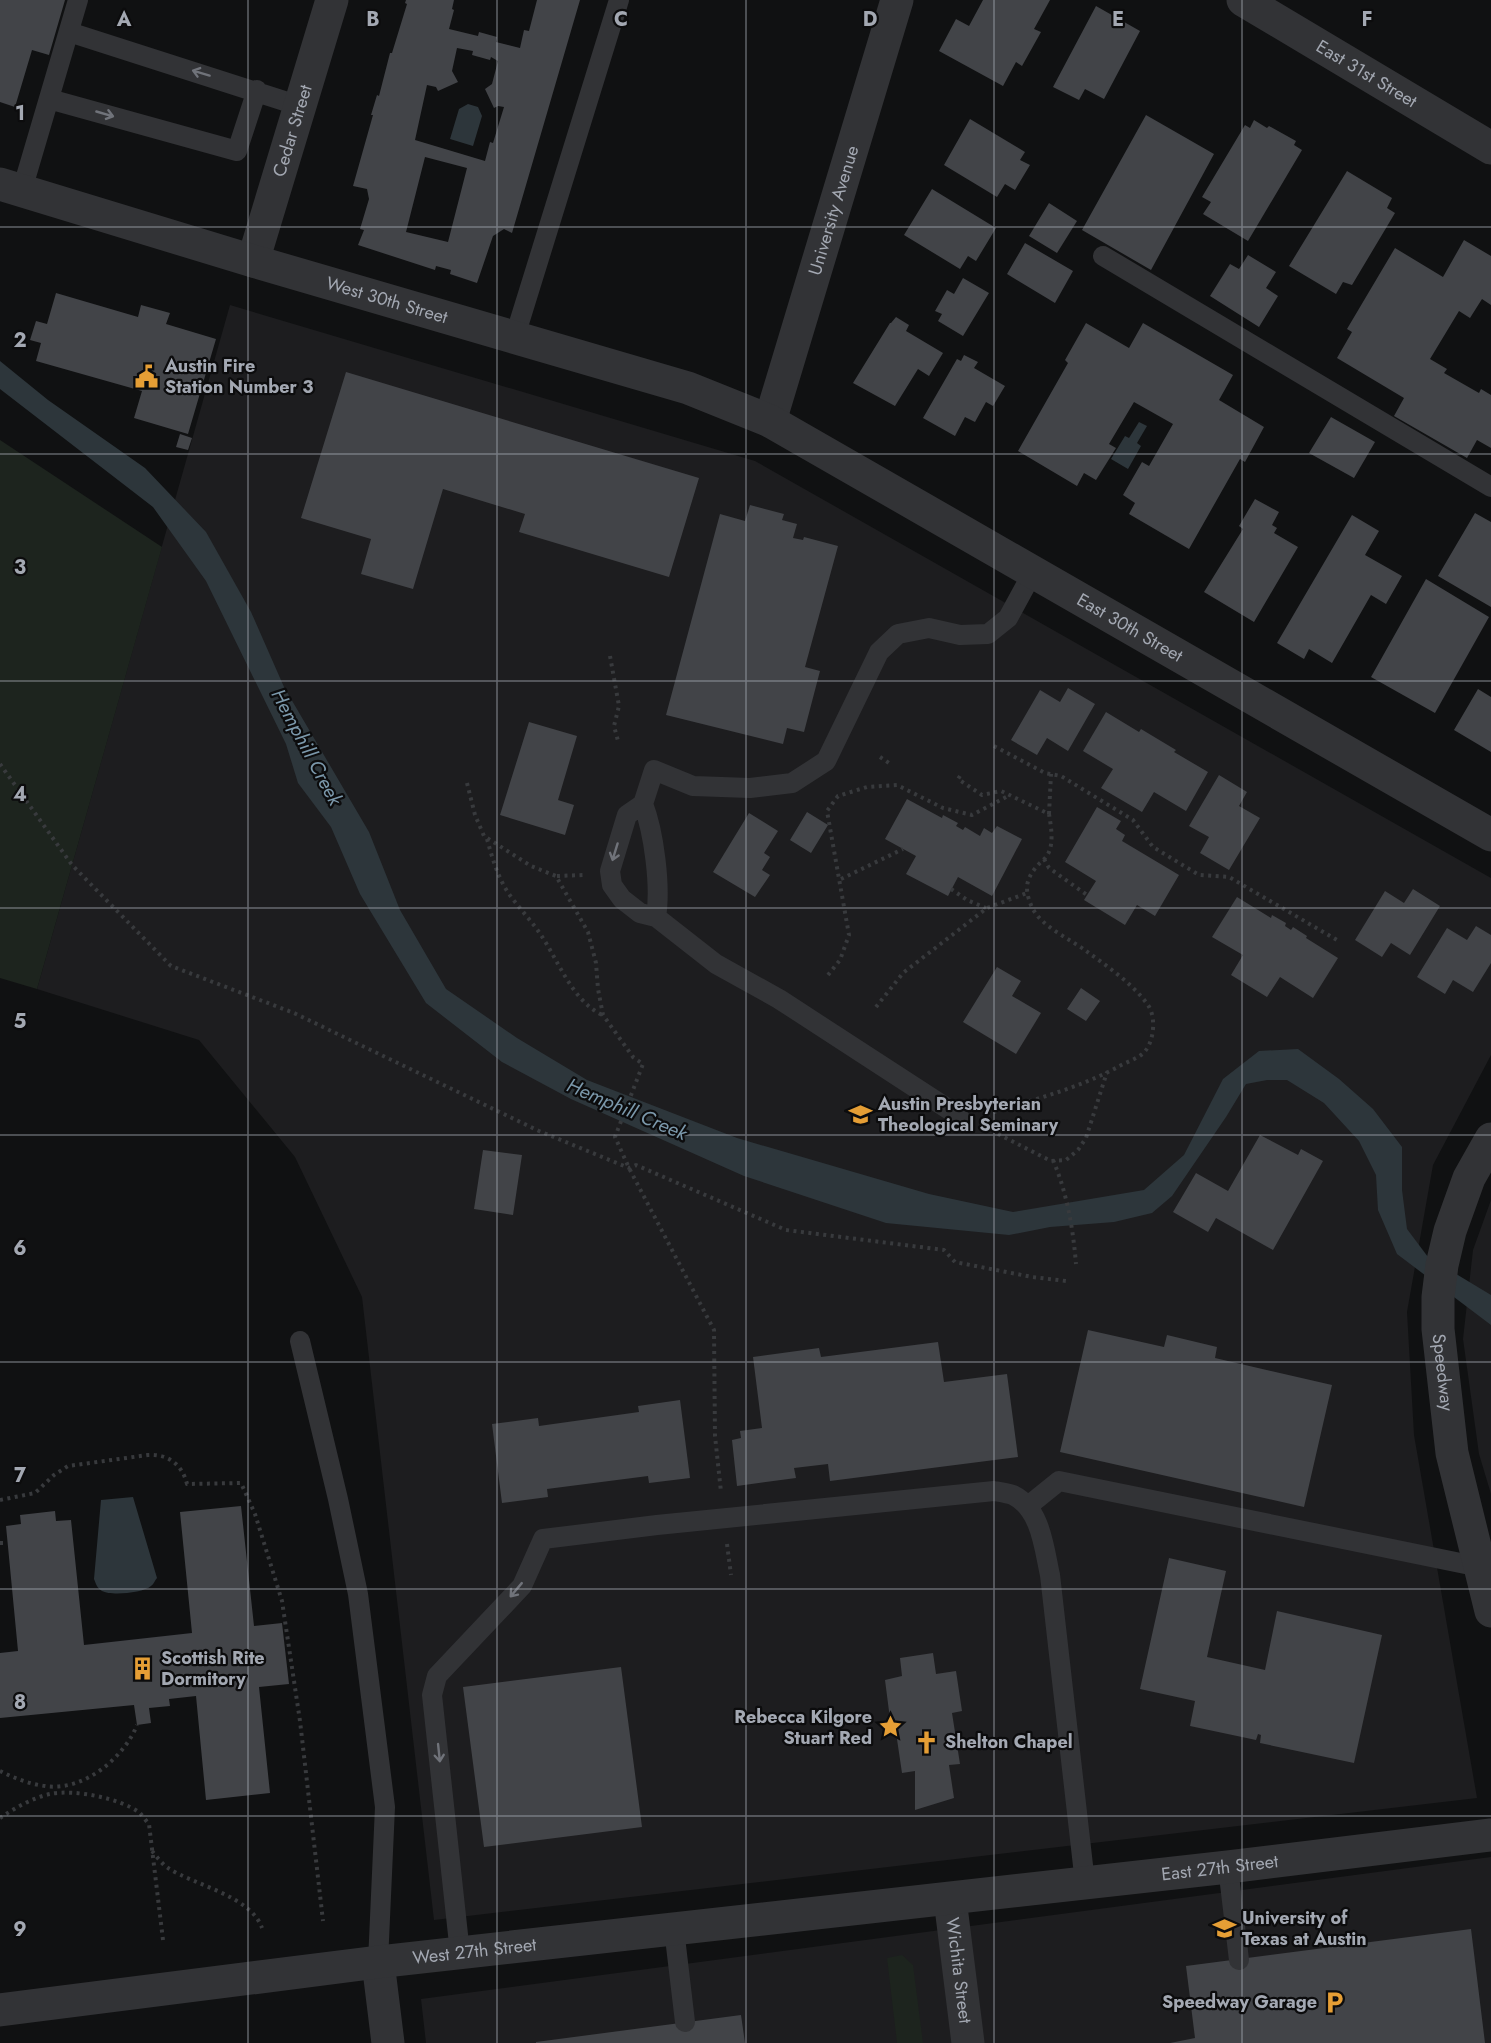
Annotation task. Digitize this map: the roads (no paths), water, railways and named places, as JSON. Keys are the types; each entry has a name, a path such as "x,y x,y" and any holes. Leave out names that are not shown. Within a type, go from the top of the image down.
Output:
{"street":[{"name":"Cedar Street","path":"253,261 332,0"},
{"name":"University Avenue","path":"770,421 897,0"},
{"name":"East 31st Street","path":"1243,0 1491,148"},
{"name":"West 30th Street","path":"11,187 253,261 688,388 770,421"},
{"name":"East 30th Street","path":"770,421 1491,835"},
{"name":"Speedway","path":"1491,1139 1469,1178 1458,1206 1442,1264 1438,1297 1438,1329 1452,1453 1491,1611"},
{"name":"East 27th Street","path":"950,1899 1491,1835"},
{"name":"West 27th Street","path":"0,2010 378,1962 950,1899"},
{"name":"Wichita Street","path":"950,1899 968,2043"},
{"path":"378,1962 388,2043"}],"lane":[{"path":"11,187 49,99 78,0"},
{"path":"515,336 619,0"},
{"path":"69,32 257,90 300,106"},
{"path":"49,99 237,151 257,90"},
{"path":"1103,256 1491,487"},
{"path":"959,1116 778,999 716,964 656,917 640,913 622,899 612,885 610,871 627,815 643,804 654,771 693,786 750,788 792,783 826,761 879,652 898,634 928,628 960,635 988,634 1008,618 1033,572"},
{"path":"643,804 650,822 658,902 656,917"},
{"path":"300,1341 358,1594 385,1807 378,1962"},
{"path":"1028,1506 1059,1481 1480,1567"},
{"path":"460,1953 432,1695 437,1676 522,1586 543,1539 657,1524 994,1491 1012,1495 1028,1506 1042,1535 1050,1575 1085,1883"},
{"path":"1228,1867 1239,1959"},
{"path":"674,1929 685,2022"}],"water":[{"path":"468,104 478,107 482,116 473,146 450,139 459,109"},
{"name":"Hemphill Creek","path":"0,361 48,400 145,468 206,532 251,612 284,687 369,832 400,910 446,989 517,1038 587,1080 737,1138 929,1194 1013,1212 1144,1190 1184,1155 1223,1079 1259,1051 1298,1049 1339,1079 1373,1109 1402,1147 1402,1190 1407,1229 1428,1257 1491,1295 1491,1325 1397,1254 1378,1210 1376,1175 1359,1141 1324,1103 1287,1080 1267,1080 1246,1084 1172,1196 1152,1213 1114,1222 1050,1227 1009,1235 886,1223 744,1176 571,1099 502,1062 426,1003 360,894 331,827 298,783 286,744 206,581 153,507 0,389"},
{"path":"1139,422 1147,426 1137,443 1141,446 1128,469 1111,459 1125,436 1129,438"},
{"path":"133,1497 157,1578 151,1586 141,1590 106,1593 99,1589 94,1579 101,1500"}],"place":[{"name":"Austin Fire Station Number 3","path":"147,376"},
{"name":"Austin Presbyterian Theological Seminary","path":"860,1114"},
{"name":"Scottish Rite Dormitory","path":"143,1668"},
{"name":"Rebecca Kilgore Stuart Red","path":"890,1727"},
{"name":"Shelton Chapel","path":"927,1742"},
{"name":"University of Texas at Austin","path":"1224,1928"},
{"name":"Speedway Garage","path":"1335,2002"}]}
